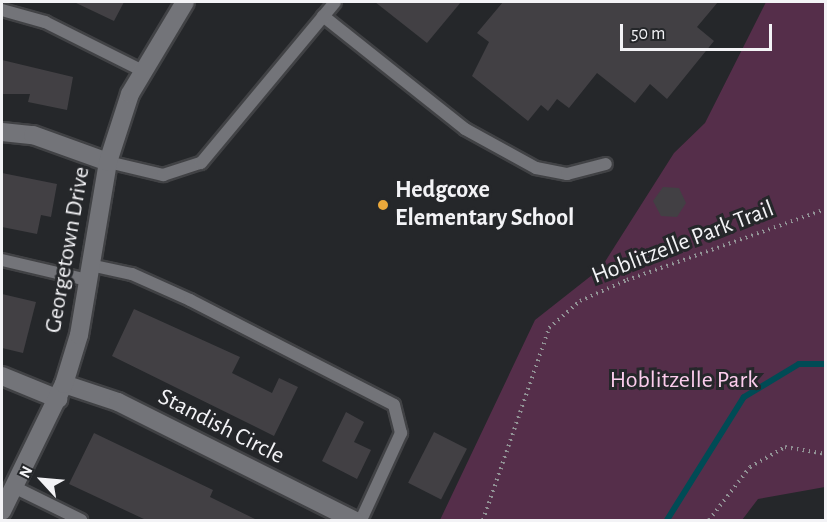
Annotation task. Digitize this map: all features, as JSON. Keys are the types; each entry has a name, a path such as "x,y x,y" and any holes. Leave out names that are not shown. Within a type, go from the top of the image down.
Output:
{"street":[{"name":"Georgetown Drive","path":"2,511 61,391 89,272 108,162 143,71 185,2"},
{"path":"2,132 33,135 108,162"},
{"name":"Standish Circle","path":"2,376 117,402 354,520"}],"lane":[{"path":"108,162 163,176 201,163 335,2"},
{"path":"2,10 45,22 143,71"},
{"path":"322,16 465,129 536,168 567,174 606,164"},
{"path":"2,260 89,272 132,274 190,300 394,405 401,434 361,520"},
{"path":"14,487 81,520"}],"path":[{"name":"Hoblitzelle Park Trail","path":"483,520 549,328 580,301 627,280 825,209"},
{"path":"709,520 750,467 784,447 825,454"}],"green space":[{"name":"Hoblitzelle Park","path":"766,2 825,2 825,487 758,499 742,520 440,520 535,320 601,268 674,153 705,123"}],"building":[{"path":"74,2 124,2 114,21"},
{"path":"375,2 461,2 427,43"},
{"path":"503,2 718,2 697,27 714,41 667,99 650,84 635,103 597,73 569,108 557,99 548,111 541,105 528,121 472,76 489,42 477,33"},
{"path":"2,60 73,77 67,110 28,102 30,94 2,94"},
{"path":"2,173 57,184 51,217 41,215 37,234 2,227"},
{"path":"663,187 679,188 686,203 677,217 661,216 653,201"},
{"path":"2,294 36,302 23,353 2,348"},
{"path":"134,309 240,357 232,373 272,393 279,378 298,387 274,436 112,356"},
{"path":"346,412 364,422 354,442 371,450 357,479 322,461"},
{"path":"434,432 467,449 441,500 408,483"},
{"path":"94,433 213,490 210,497 257,520 146,520 69,484"}],"waterway":[{"path":"667,520 744,397 799,364 826,364"}],"place":[{"name":"Hedgcoxe Elementary School","path":"383,205"}]}
